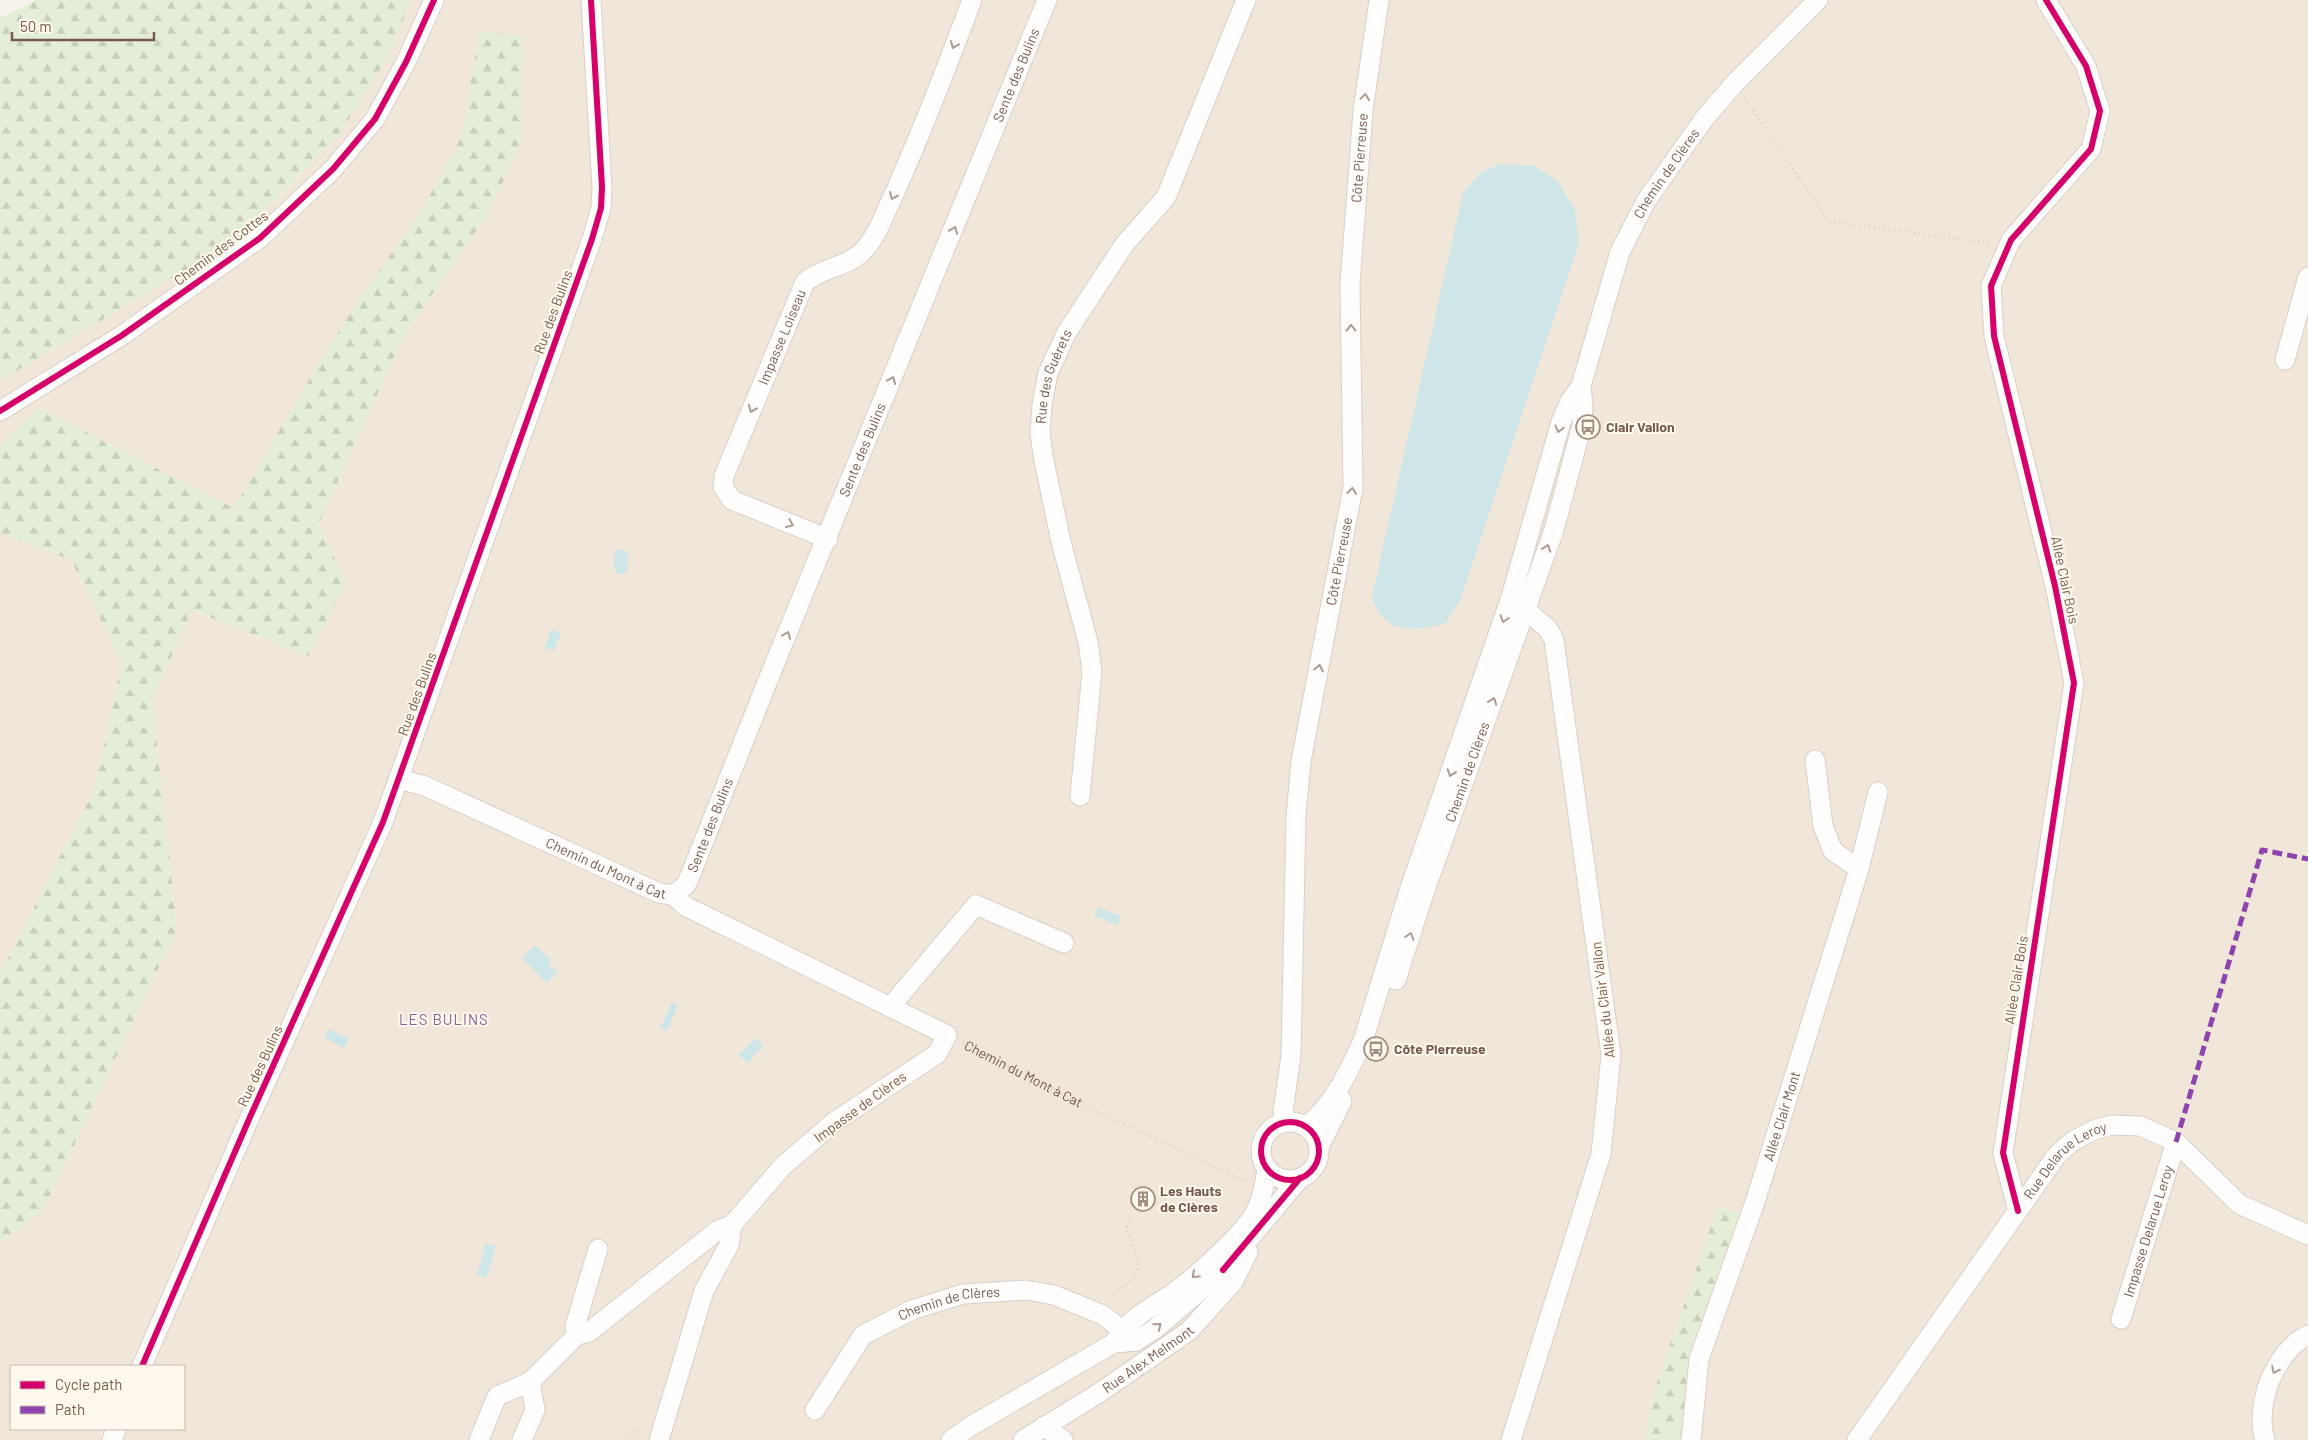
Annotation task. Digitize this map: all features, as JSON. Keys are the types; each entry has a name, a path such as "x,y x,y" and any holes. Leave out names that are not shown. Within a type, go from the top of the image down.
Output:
{"street":[{"name":"Chemin des Cottes","path":"0,411 121,336 260,238 327,175 375,119 406,62 434,0"},
{"name":"Rue des Bulins","path":"142,1365 250,1117 363,868 399,779 598,221 602,187 591,0"},
{"name":"Impasse Loiseau","path":"828,539 732,500 723,487 724,476 805,282 813,275 861,254 875,236 912,152 972,0"},
{"name":"Sente des Bulins","path":"673,895 682,889 692,871 768,680 828,539 1048,0"},
{"name":"Rue des Guérets","path":"1080,796 1092,672 1088,642 1061,542 1043,456 1040,432 1042,406 1048,373 1067,332 1124,245 1166,197 1246,0"},
{"name":"Côte Pierreuse","path":"1286,1121 1283,1112 1291,1055 1296,816 1301,761 1353,488 1350,284 1364,110 1379,0"},
{"name":"Chemin de Clères","path":"1319,1146 1373,1044 1424,893 1518,602 1561,422 1570,401 1581,386 1620,252 1646,201 1704,120 1735,83 1818,0"},
{"name":"Allée Clair Bois","path":"2018,1211 2003,1153 2074,683 2055,586 1994,336 1991,286 2008,245 2091,149 2100,111 2086,66 2046,0"},
{"path":"2285,360 2308,277"},
{"name":"Chemin de Clères","path":"1306,1126 1317,1118 1325,1108 1354,1060 1363,1041 1409,891 1518,602"},
{"name":"Allée du Clair Vallon","path":"1511,1440 1600,1154 1611,1055 1554,640 1548,629 1518,602"},
{"path":"1815,760 1823,826 1832,851 1859,868"},
{"name":"Chemin du Mont à Cat","path":"399,779 425,786 659,894 673,895 686,906 947,1035"},
{"name":"Allée Clair Mont","path":"1691,1440 1699,1359 1755,1202 1859,868 1878,792"},
{"path":"890,1007 976,905 1064,943"},
{"name":"Impasse de Clères","path":"530,1382 577,1336 589,1332 718,1230 732,1225 783,1166 834,1122 937,1054 947,1035"},
{"path":"1124,1338 1155,1329 1223,1270 1300,1178 1307,1174 1317,1162 1319,1146 1316,1137 1306,1126 1293,1121 1276,1124 1262,1140 1260,1150 1262,1161 1267,1170 1282,1179 1300,1178"},
{"name":"Rue Delarue Leroy","path":"1857,1440 2057,1155 2073,1141 2094,1130 2112,1125 2140,1126 2176,1142 2238,1204 2308,1235"},
{"name":"Impasse Delarue Leroy","path":"2121,1319 2176,1142"},
{"path":"951,1440 971,1426 1124,1338 1231,1242 1256,1212 1265,1188 1267,1170"},
{"name":"Impasse de Clères","path":"659,1440 704,1291 729,1245 732,1225"},
{"path":"577,1336 575,1326 598,1249"},
{"name":"Rue Alex Melmont","path":"1023,1440 1098,1393 1189,1331 1233,1282 1248,1252"},
{"name":"Chemin de Clères","path":"815,1410 864,1335 912,1310 963,1294 1026,1290 1054,1295 1104,1315 1124,1338"},
{"path":"2265,1440 2263,1418 2269,1383 2276,1365 2285,1354 2308,1335"},
{"path":"480,1440 497,1396 530,1382 534,1410 522,1440"},
{"path":"1044,1426 1063,1440"}],"path":[{"path":"1756,115 1828,222 2008,245"},
{"path":"1104,1315 1116,1292 1134,1278 1137,1270 1139,1262 1126,1229 1131,1217"}],"shaded area":[{"path":"411,0 2308,0 2308,1440 0,1440 0,1243 43,1210 177,929 152,700 192,610 307,656 346,583 319,523 405,333 488,214 479,31 462,136 421,212 355,305 311,376 234,509 39,408 0,445 0,381 212,254 280,197 339,134 389,56"},
{"path":"0,533 71,560 122,663 93,792 0,973"}],"green space":[{"path":"37,0 411,0 389,56 339,134 280,196 212,254 0,381 0,18"},
{"path":"479,31 522,36 521,143 488,214 405,333 319,523 346,583 308,656 192,610 152,700 177,929 43,1210 0,1243 0,973 93,792 122,663 71,560 0,533 0,445 39,408 234,508 355,305 421,212 462,136"},
{"path":"1718,1206 1741,1214 1706,1316 1690,1374 1681,1440 1645,1440 1652,1397"}],"water":[{"path":"1500,164 1535,166 1559,183 1575,210 1579,243 1461,598 1446,623 1422,628 1401,627 1391,624 1383,618 1372,596 1463,193 1480,173"},
{"path":"619,549 625,550 628,554 627,571 621,575 617,573 614,564 615,554"},
{"path":"552,629 561,633 554,651 544,648"},
{"path":"1098,907 1121,916 1117,925 1095,916"},
{"path":"535,945 551,960 548,964 557,972 547,983 522,958"},
{"path":"672,1002 678,1005 667,1031 660,1028"},
{"path":"329,1029 349,1039 344,1048 325,1038"},
{"path":"755,1038 763,1046 748,1063 739,1055"},
{"path":"486,1243 496,1247 486,1278 477,1275"}],"marked path":[{"path":"2176,1142 2262,850 2308,859"}],"cycle path":[{"path":"0,411 121,336 260,238 333,169 375,119 406,62 434,0"},
{"path":"142,1365 250,1117 383,822 592,239 601,208 602,187 591,0"},
{"path":"2018,1211 2003,1153 2074,683 2055,586 1994,336 1991,286 2011,240 2091,149 2100,111 2086,66 2046,0"},
{"path":"1284,1122 1296,1122 1311,1130 1319,1145 1319,1151 1319,1157 1311,1172 1296,1180 1284,1180 1269,1172 1261,1157 1261,1145 1269,1130 1284,1122"},
{"path":"1223,1270 1300,1178"}],"place":[{"name":"Clair Vallon","path":"1588,427"},
{"name":"Côte Pierreuse","path":"1376,1049"},
{"name":"Les Hauts de Clères","path":"1143,1199"}],"district":[{"name":"LES BULINS","path":"444,1020"}]}
